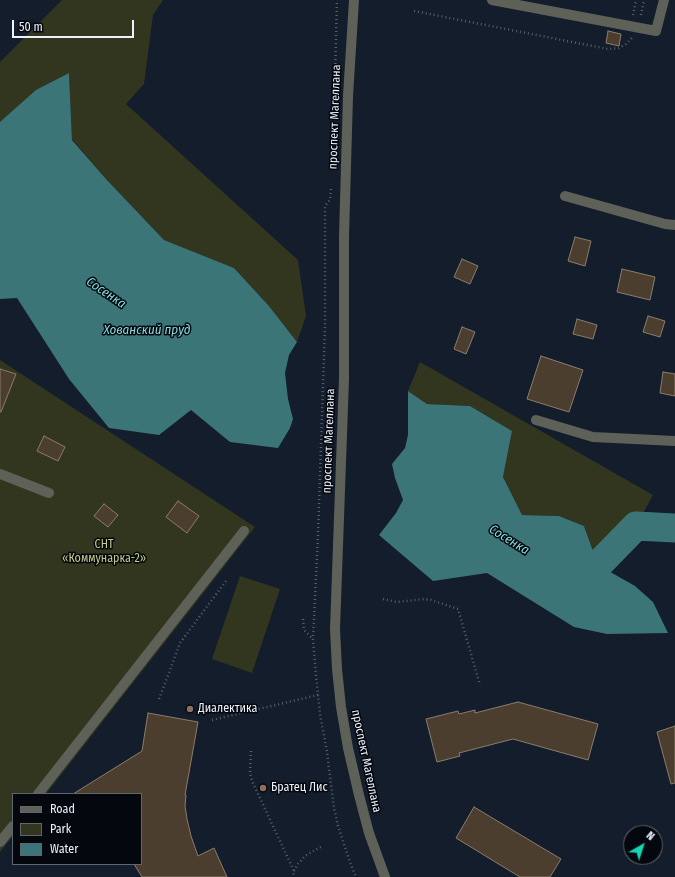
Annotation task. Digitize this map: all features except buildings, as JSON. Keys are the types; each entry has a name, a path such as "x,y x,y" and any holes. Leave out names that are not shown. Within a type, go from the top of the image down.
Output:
{"street":[{"name":"проспект Магеллана","path":"354,0 348,96 344,236 344,379 335,629 341,707 348,748 369,833 386,877"},
{"path":"492,0 656,31 664,0"},
{"path":"565,196 665,224 675,225"},
{"path":"536,420 594,437 675,441"},
{"path":"0,474 49,493"},
{"path":"39,793 244,531"},
{"path":"0,842 12,827"}],"path":[{"path":"334,82 337,0"},
{"path":"414,12 608,49 619,48 626,44 638,28"},
{"path":"331,188 330,200 325,206 325,328 313,639 320,714 327,752 334,808 340,833 356,877"},
{"path":"159,699 180,643 226,581"},
{"path":"383,599 397,602 424,599 458,609 480,685"},
{"path":"303,619 304,630 313,639"},
{"path":"212,720 318,695"},
{"path":"250,751 250,772 252,781 294,871"},
{"path":"293,877 297,865 306,856 321,847"}],"green space":[{"path":"62,0 163,0 153,15 144,84 126,104 298,260 306,316 297,342 269,306 234,268 164,240 106,179 72,139 69,73 0,122 0,62"},
{"name":"СНТ «Коммунарка-2»","path":"0,360 255,527 47,793 12,793 12,837 0,852"},
{"path":"420,362 653,495 636,526 598,565 584,526 559,516 522,515 503,477 512,431 470,406 427,404 408,391"},
{"path":"240,576 280,589 252,673 212,659"}],"water":[{"name":"Хованский пруд","path":"69,73 72,140 106,179 164,240 234,268 269,306 297,342 289,355 285,373 288,399 293,419 290,428 278,448 230,442 191,410 159,435 109,428 69,379 17,298 0,299 0,122 36,90"},
{"path":"408,391 427,404 470,406 512,431 503,477 522,515 559,516 584,526 598,565 635,586 653,602 668,633 607,634 574,627 487,573 433,581 379,535 396,513 403,500 395,478 392,464 405,448 408,435"}],"waterway":[{"name":"Сосенка","path":"559,559 598,565 636,526 675,528"}],"place":[{"name":"Диалектика","path":"190,709"},
{"name":"Братец Лис","path":"263,788"}]}
